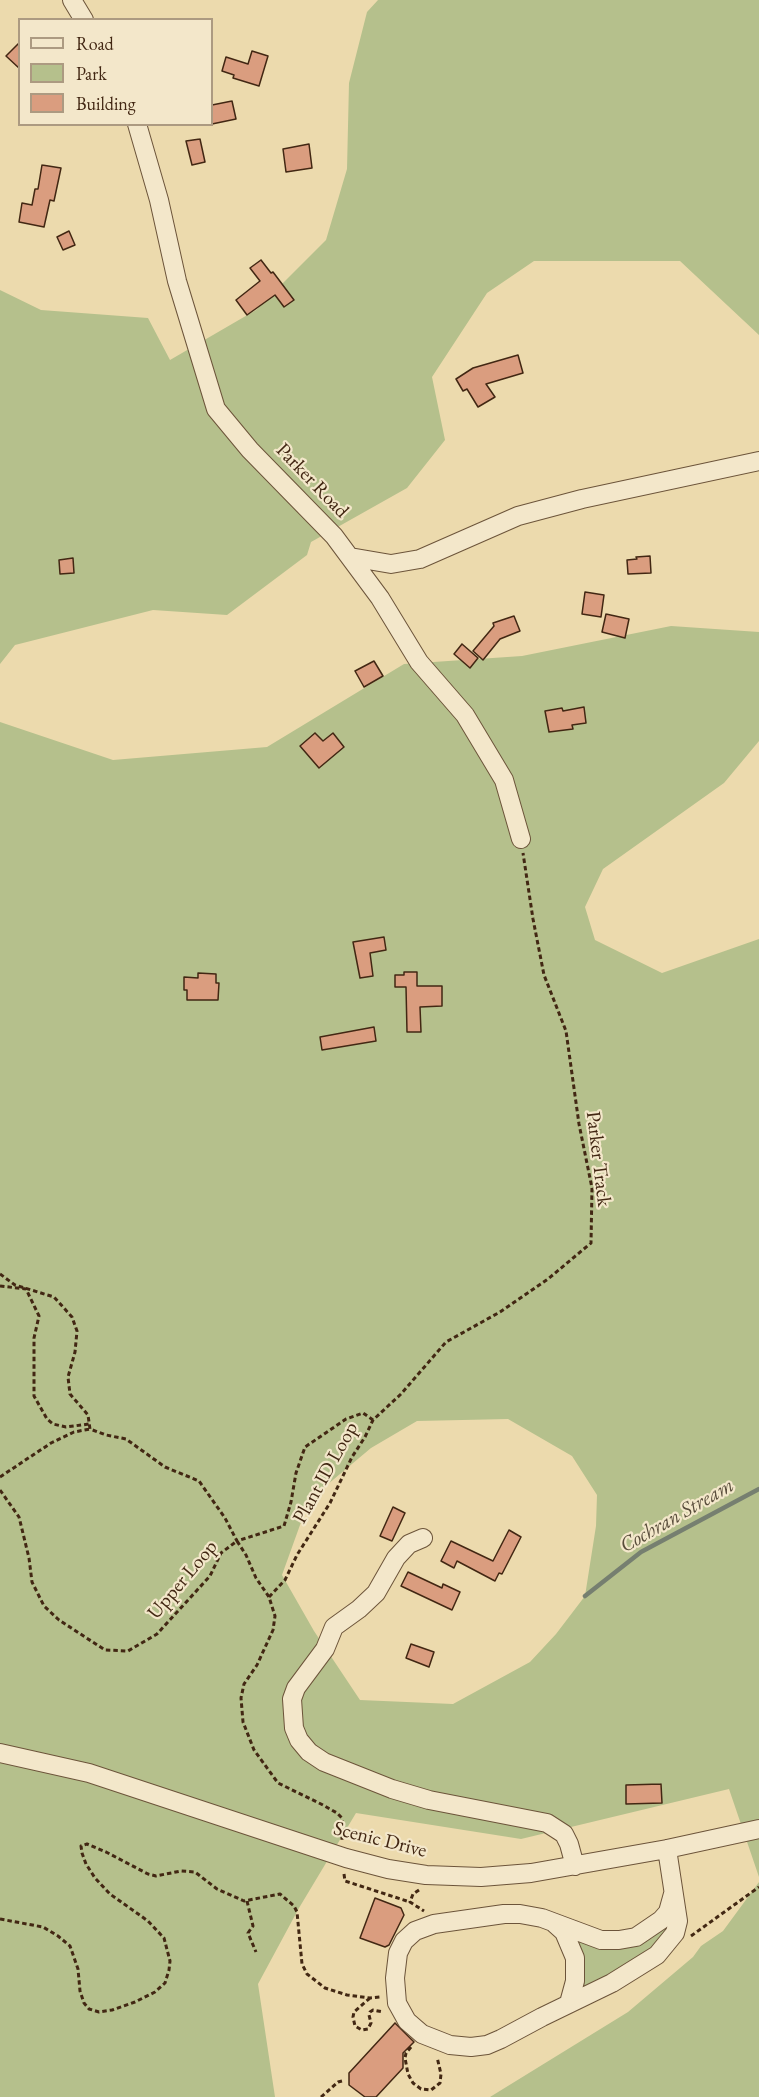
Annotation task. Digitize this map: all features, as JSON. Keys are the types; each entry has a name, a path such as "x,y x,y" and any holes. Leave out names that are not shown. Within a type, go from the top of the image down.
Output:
{"street":[{"path":"72,0 83,18"},
{"name":"Parker Road","path":"138,126 159,200 177,282 216,409 250,450 334,536 380,598 419,662 465,715 504,780 521,839"},
{"path":"350,557 392,564 420,558 518,516 582,499 759,461"},
{"path":"423,1538 409,1544 396,1558 376,1593 334,1627 325,1649 296,1688 292,1699 294,1728 299,1740 309,1752 324,1762 392,1789 429,1800 547,1823 564,1834 575,1866"},
{"name":"Scenic Drive","path":"0,1752 89,1773 346,1858 388,1869 426,1875 481,1877 531,1873 667,1849 759,1829"},
{"path":"667,1849 678,1921 675,1933 657,1955 612,1983 487,2045 471,2047 450,2045 422,2034 407,2021 401,2012 395,1994 395,1967 404,1941 416,1931 434,1924 504,1914 531,1915 601,1940 619,1940 636,1937 655,1925 668,1912 673,1894"},
{"path":"553,1922 564,1932 575,1958 575,1981 569,2003"}],"path":[{"name":"Parker Track","path":"373,1420 401,1394 446,1342 500,1312 548,1279 591,1243 592,1188 579,1124 566,1031 544,975 521,839"},
{"path":"0,1274 15,1285 54,1297 72,1317 77,1331 75,1352 68,1377 70,1394 88,1415 89,1426 51,1443 0,1477"},
{"path":"0,1287 26,1289"},
{"name":"Upper Loop","path":"26,1289 39,1316 34,1338 34,1396 47,1419 53,1424 66,1427 89,1426 106,1435 126,1439 165,1467 199,1481 225,1518 256,1578 269,1597 275,1616 273,1630 257,1665 244,1684 240,1709 243,1722 254,1750 278,1783 321,1804 342,1818 342,1841"},
{"name":"Plant ID Loop","path":"237,1541 284,1526 296,1473 305,1447 346,1419 363,1413 373,1420 330,1503 297,1555 285,1580 269,1597"},
{"name":"Upper Loop","path":"0,1490 19,1517 32,1582 44,1606 59,1620 105,1650 128,1651 157,1634 210,1576 221,1554 237,1541"},
{"path":"0,1919 43,1927 58,1935 70,1946 78,1970 80,1991 89,2010 99,2012 135,2002 155,1992 165,1983 170,1961 164,1938 156,1929 110,1894 95,1878 86,1864 81,1846 83,1844 95,1846 148,1874 156,1876 181,1871 195,1872 217,1889 232,1897 247,1901 270,1894 280,1894 297,1912 302,1964 307,1974 325,1988 347,1995 370,1998 395,1994"},
{"path":"343,1869 345,1881 410,1902 424,1910 434,1924"},
{"path":"410,1902 413,1894 422,1889 426,1875"},
{"path":"689,1936 759,1887"},
{"path":"247,1901 253,1926 248,1933 256,1952"},
{"path":"370,1998 354,2012 355,2026 365,2030 370,2027 369,2013 373,2010 383,2012 390,2019"},
{"path":"414,2044 406,2053 406,2063 409,2079 416,2087 431,2090 440,2083 441,2074 437,2058"},
{"path":"321,2097 342,2081"}],"green space":[{"path":"378,0 759,0 759,335 680,261 534,261 487,293 432,377 445,440 407,488 311,542 307,555 227,615 153,610 15,645 0,664 0,290 41,310 148,318 170,360 256,310 326,240 347,169 349,83 367,12"},
{"path":"671,626 759,632 759,741 724,783 603,869 585,907 595,940 662,973 759,939 759,1877 729,1789 521,1839 356,1813 299,1908 258,1984 275,2097 0,2097 0,722 113,760 267,747 404,664 522,656","holes":["508,1419 572,1456 597,1495 596,1526 585,1596 556,1634 530,1662 453,1704 360,1700 314,1631 282,1575 309,1500 371,1448 417,1421"]},
{"path":"759,1882 759,2097 490,2097 628,2012 693,1957 701,1946 723,1931"},
{"path":"666,1920 671,1929 649,1954 582,1989 585,1959 577,1938 631,1945 652,1938 660,1931"}],"building":[{"path":"18,44 18,67 6,56"},
{"path":"252,51 268,56 259,86 233,78 234,75 222,71 226,57 248,64"},
{"path":"232,101 236,119 213,124 213,105"},
{"path":"200,139 205,162 192,165 186,141"},
{"path":"309,144 312,168 286,172 283,149"},
{"path":"42,165 61,168 54,201 50,200 44,227 19,222 22,203 32,205 35,189 38,189"},
{"path":"69,231 75,245 63,250 57,237"},
{"path":"261,260 294,300 284,307 275,295 247,315 236,300 260,281 250,268"},
{"path":"518,355 523,373 486,384 495,397 478,407 467,389 463,391 456,379 473,368"},
{"path":"650,556 651,573 628,574 627,560"},
{"path":"73,558 74,573 60,574 59,560"},
{"path":"585,592 604,595 601,617 582,614"},
{"path":"606,614 629,619 625,638 602,632"},
{"path":"514,616 520,631 500,639 483,660 473,651 494,626 493,623"},
{"path":"462,644 478,658 470,668 454,654"},
{"path":"374,661 383,676 364,687 355,671"},
{"path":"584,707 586,723 572,725 573,729 549,732 545,711 562,708 563,711"},
{"path":"315,733 323,741 333,733 344,747 319,768 300,746"},
{"path":"384,937 386,950 370,953 373,976 360,978 353,942"},
{"path":"404,972 417,972 417,986 442,986 442,1006 420,1007 421,1032 407,1032 406,987 395,987 395,975 404,975"},
{"path":"198,973 216,974 216,983 219,983 218,1000 187,1000 184,977 198,978"},
{"path":"374,1027 376,1041 322,1050 320,1037"},
{"path":"393,1507 405,1513 392,1541 380,1536"},
{"path":"509,1530 521,1537 502,1574 499,1573 495,1581 457,1561 454,1568 441,1561 451,1541 493,1561"},
{"path":"408,1572 442,1588 443,1584 460,1592 452,1610 401,1586"},
{"path":"411,1644 434,1652 429,1667 406,1658"},
{"path":"661,1784 662,1803 626,1804 626,1785"},
{"path":"375,1898 401,1908 404,1915 389,1945 385,1947 360,1938"},
{"path":"395,2023 414,2042 403,2053 403,2068 376,2097 365,2097 349,2085 349,2073"}],"waterway":[{"name":"Cochran Stream","path":"585,1596 641,1552 759,1489"}]}
